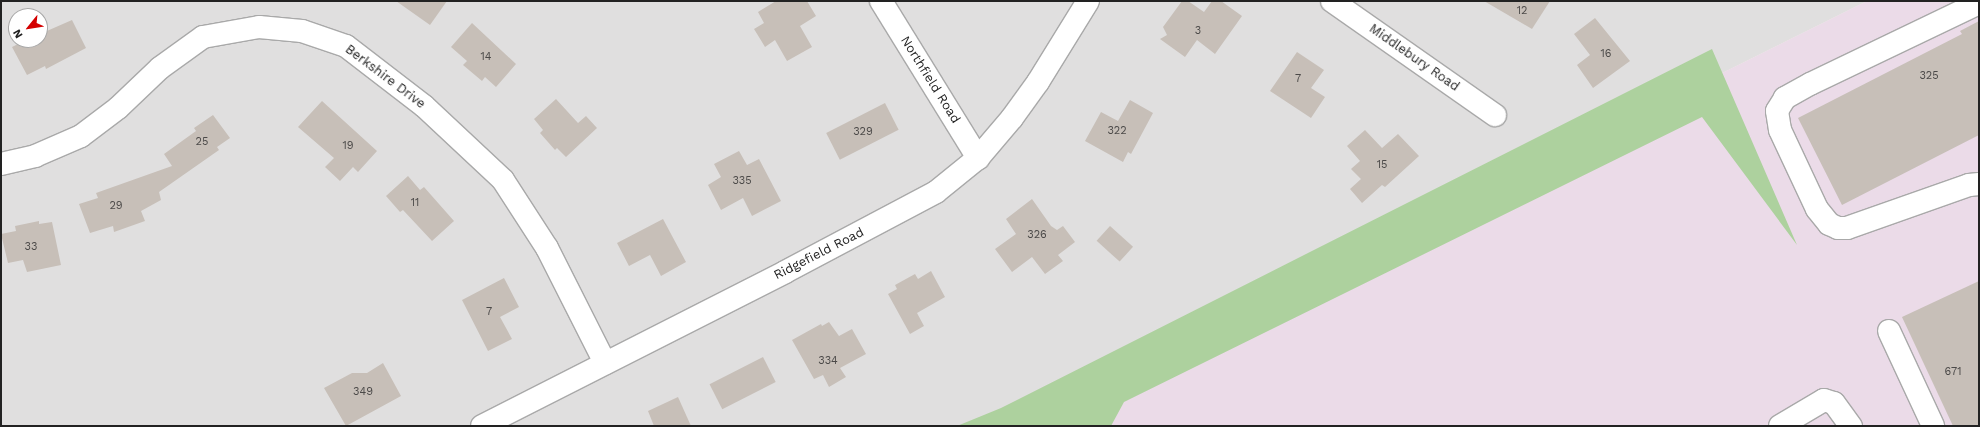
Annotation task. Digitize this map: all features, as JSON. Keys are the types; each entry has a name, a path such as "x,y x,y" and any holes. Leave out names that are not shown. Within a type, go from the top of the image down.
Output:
{"street":[{"name":"Northfield Road","path":"881,1 978,158"},
{"name":"Ridgefield Road","path":"482,426 896,215 936,192 978,158 1038,82 1088,1"},
{"name":"Middlebury Road","path":"1332,1 1495,115"},
{"path":"1979,3 1810,84 1785,98 1777,111 1780,130 1817,209 1829,224 1838,228 1847,228 1969,185 1979,184"},
{"name":"Berkshire Drive","path":"1,164 35,156 81,136 118,108 160,68 203,37 259,27 302,31 346,46 424,106 503,180 547,248 605,363"},
{"path":"1890,331 1933,426"},
{"path":"1780,426 1824,400 1834,402 1851,426"}],"shaded area":[{"path":"1,1 1867,1 1013,426 1,426"},
{"path":"1867,1 1979,1 1979,426 1013,426"}],"green space":[{"path":"1712,49 1797,245 1702,117 1124,402 1111,426 957,426 1001,408"}],"building":[{"path":"396,1 447,1 430,25"},
{"path":"776,1 807,1 816,16 800,26 812,47 787,61 775,40 765,47 754,29 764,23 758,12"},
{"path":"1182,1 1188,1 1204,12 1212,1 1221,1 1242,16 1215,54 1197,40 1185,57 1160,39 1167,35 1163,27"},
{"path":"1484,1 1550,1 1532,29"},
{"path":"1595,18 1630,61 1593,88 1577,65 1590,55 1574,34"},
{"path":"72,20 86,48 46,69 45,66 27,75 13,48 48,48 48,30"},
{"path":"1979,21 1979,135 1842,205 1798,118 1962,34 1960,31"},
{"path":"472,23 516,64 496,87 485,77 482,81 463,65 467,61 451,47"},
{"path":"1297,52 1324,70 1311,88 1325,97 1311,118 1270,91"},
{"path":"556,99 578,123 586,116 597,128 566,157 557,148 555,150 540,133 543,130 534,119"},
{"path":"1130,100 1153,113 1131,154 1128,152 1123,162 1085,141 1101,112 1118,121"},
{"path":"322,101 377,151 358,172 353,167 340,181 325,167 334,158 298,127"},
{"path":"885,103 899,130 840,160 826,133"},
{"path":"213,115 230,138 217,147 219,150 159,192 161,200 141,211 145,221 114,232 113,226 90,233 79,204 98,198 96,193 172,166 164,154 196,131 194,128"},
{"path":"1365,130 1382,148 1398,134 1419,156 1385,187 1382,185 1362,203 1350,189 1361,179 1351,169 1360,161 1347,146"},
{"path":"739,151 747,165 759,159 781,201 752,216 743,198 721,210 708,185 721,177 714,164"},
{"path":"408,176 420,190 424,187 454,221 432,241 403,210 400,212 386,196"},
{"path":"1032,199 1051,226 1057,230 1063,226 1075,242 1058,255 1063,261 1045,274 1032,257 1012,272 995,249 1016,234 1006,219"},
{"path":"663,219 686,262 661,276 650,255 629,266 617,243"},
{"path":"39,221 39,224 52,222 61,265 27,272 23,260 8,263 1,234 16,231 15,226"},
{"path":"1110,226 1133,247 1120,262 1097,241"},
{"path":"931,271 945,297 917,313 924,326 910,334 888,294 897,289 895,285 915,274 918,279"},
{"path":"504,278 519,307 500,317 512,339 488,351 462,300"},
{"path":"1979,281 1979,426 1953,426 1902,317"},
{"path":"829,322 839,336 852,329 866,354 840,368 846,377 829,387 823,375 814,379 792,340 821,324 822,326"},
{"path":"763,357 776,382 722,409 710,384"},
{"path":"383,363 401,396 346,426 324,388 352,373 367,373"},
{"path":"678,397 691,426 654,426 648,411"}]}
